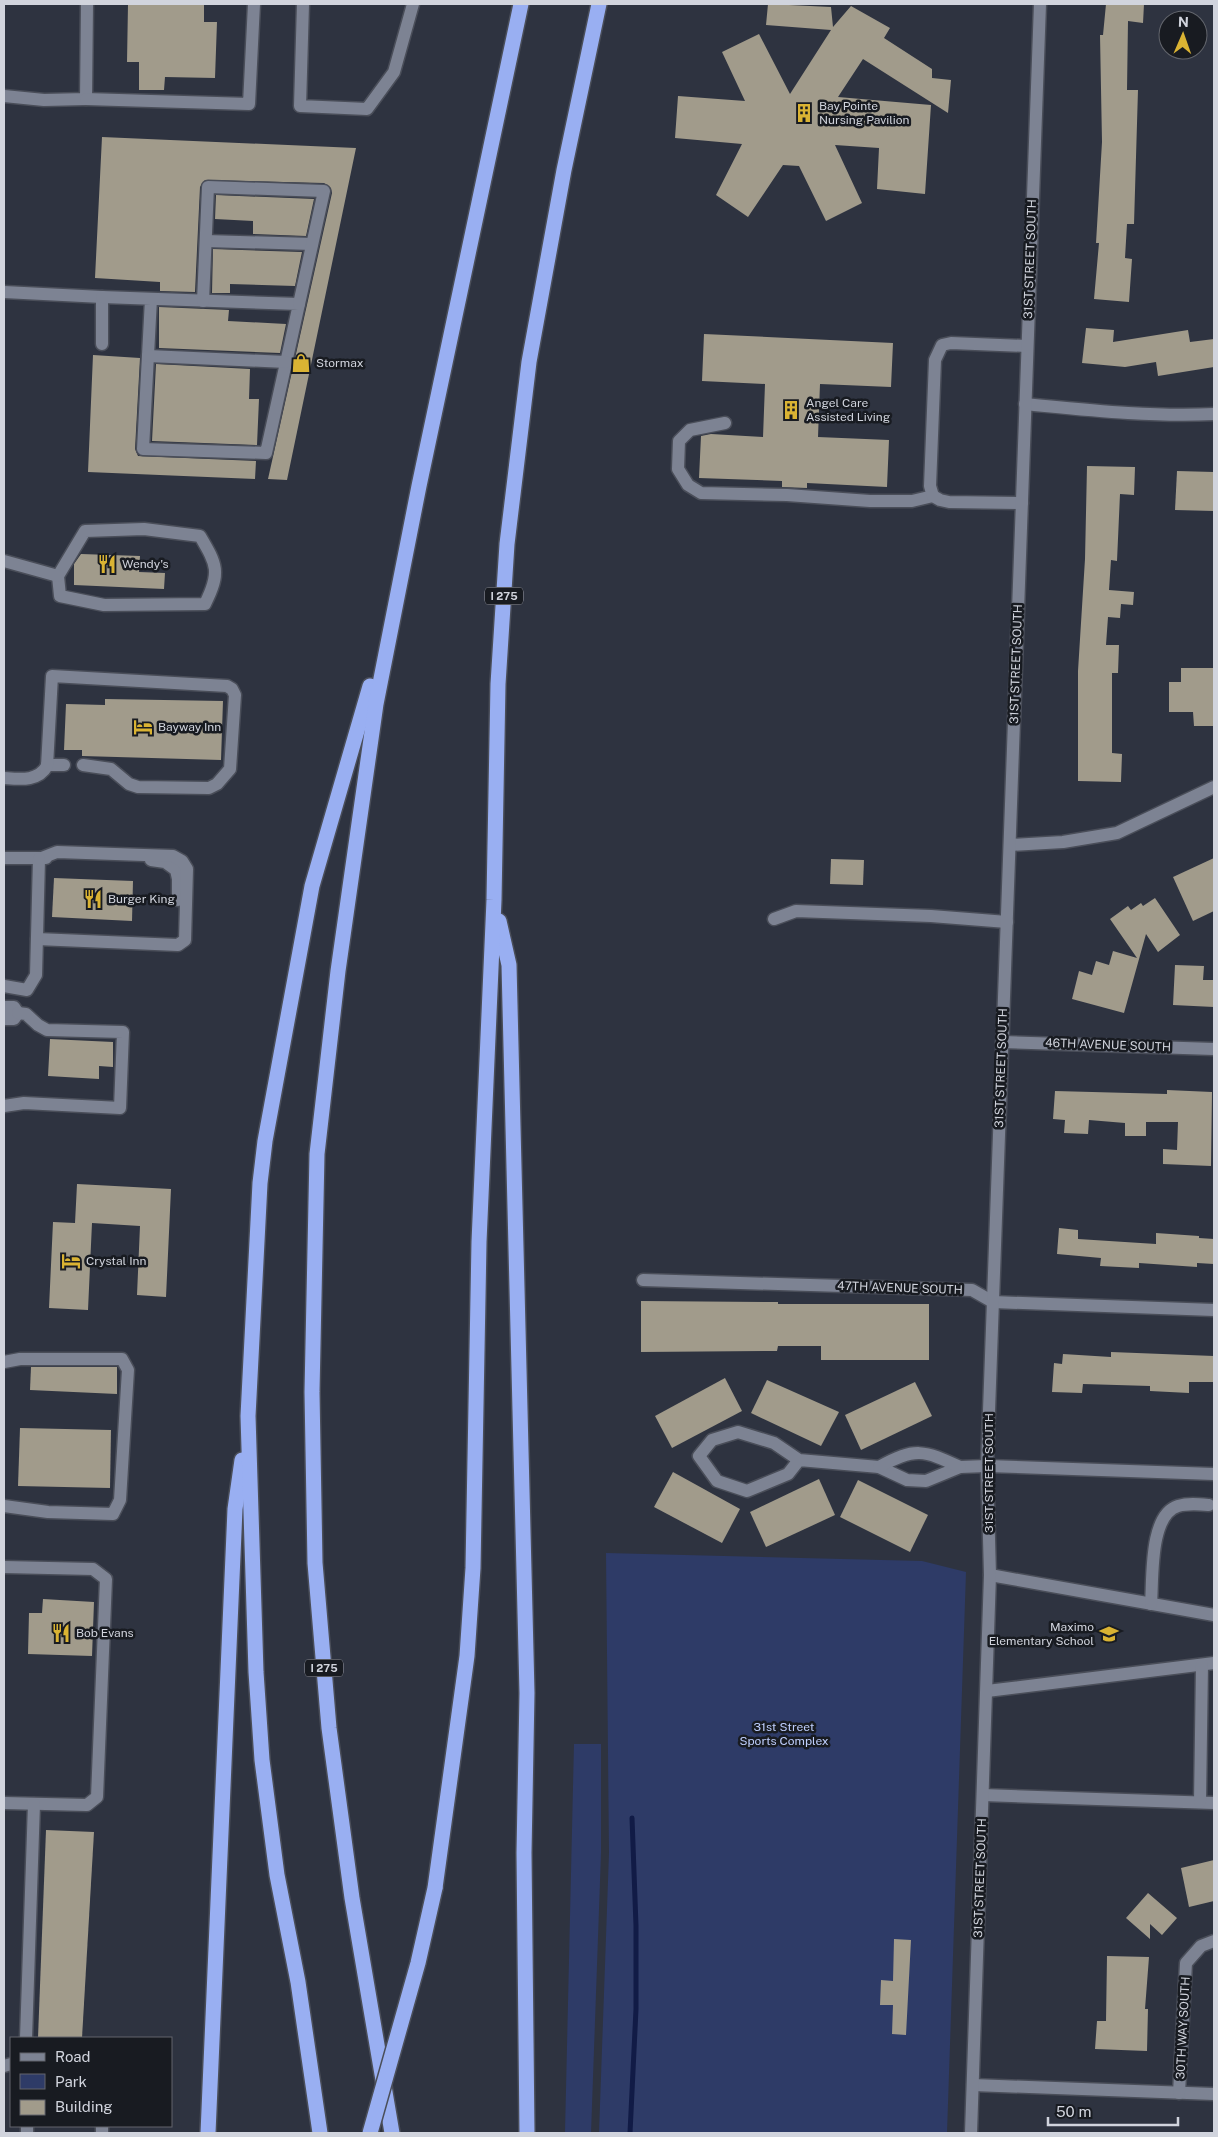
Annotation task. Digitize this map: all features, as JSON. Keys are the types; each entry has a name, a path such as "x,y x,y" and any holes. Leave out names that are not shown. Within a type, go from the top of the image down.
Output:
{"highway":[{"name":"I 275","path":"392,2133 349,1879 329,1728 315,1563 312,1392 317,1154 338,971 376,704 521,4"},
{"name":"I 275","path":"370,2133 418,1962 435,1888 468,1656 473,1568 479,1242 494,900 498,684 507,544 529,362 564,170 599,4"},
{"path":"320,2133 298,1982 277,1875 262,1760 256,1672 248,1416 260,1183 312,886 398,591"},
{"path":"494,900 509,965 527,1693 524,1853 528,2133"},
{"path":"208,2133 235,1509 248,1416"}],"street":[{"path":"86,99 87,4"},
{"path":"4,96 44,100 86,99 249,104 254,4"},
{"path":"303,4 300,106 367,110 394,72 413,4"},
{"name":"31ST STREET SOUTH","path":"971,2133 990,1575 987,1466 1040,4"},
{"path":"151,300 144,449 266,453 324,191 208,187 203,301"},
{"path":"206,241 312,244"},
{"path":"4,292 151,300 299,304"},
{"path":"102,298 102,344"},
{"path":"933,496 930,486 935,360 937,352 942,345 951,343 1027,346"},
{"path":"148,356 286,362"},
{"path":"1025,404 1112,413 1177,416 1214,414"},
{"path":"726,423 690,430 679,440 678,469 688,484 701,493 786,495 870,501 912,501 933,496 949,502 1022,502"},
{"path":"144,530 200,536 214,560 215,584 206,604 104,605 60,596 58,576 85,531 144,530"},
{"path":"4,561 58,576"},
{"path":"4,778 22,779 43,774 47,765 52,676 227,686 232,689 235,696 230,769 217,784 209,788 138,788 129,784 111,770 83,765"},
{"path":"47,765 64,765"},
{"path":"1010,845 1063,842 1117,833 1214,787"},
{"path":"4,858 39,859 56,857 152,860 165,862 176,870 178,879 178,945 37,939"},
{"path":"4,986 26,990 36,975 39,859"},
{"path":"774,919 796,910 931,916 1007,922"},
{"path":"4,1007 14,1007 47,1030 123,1032 120,1108 24,1103 4,1106"},
{"path":"4,1019 14,1019 22,1013"},
{"name":"46TH AVENUE SOUTH","path":"1002,1042 1214,1049"},
{"name":"47TH AVENUE SOUTH","path":"643,1280 972,1290 993,1302 1214,1310"},
{"path":"4,1362 20,1359 122,1359 128,1370 120,1500 114,1514 48,1512 4,1506"},
{"path":"799,1460 788,1474 747,1491 717,1481 699,1456 712,1440 738,1432 774,1443 799,1460 879,1467 907,1480 926,1481 960,1467 987,1466 1214,1474"},
{"path":"879,1467 900,1456 916,1452 932,1454 960,1467"},
{"path":"1150,1604 1155,1545 1159,1526 1165,1515 1176,1507 1191,1504 1209,1505"},
{"path":"4,1567 93,1569 106,1578 97,1797 87,1805 4,1803"},
{"path":"990,1575 1214,1615"},
{"path":"987,1691 1208,1664 1200,1802"},
{"path":"983,1795 1214,1803"},
{"path":"26,2037 34,1804"},
{"name":"30TH WAY SOUTH","path":"1179,2093 1186,1963 1201,1946 1214,1941"},
{"path":"973,2086 1214,2094"}],"green space":[{"name":"31st Street Sports Complex","path":"606,1553 922,1561 966,1572 947,2133 599,2133 609,1853"},
{"path":"574,1744 601,1744 601,1853 591,2133 565,2133"}],"building":[{"path":"128,4 204,4 204,22 217,22 215,78 165,77 164,90 139,90 139,62 127,62"},
{"name":"Bay Pointe Nursing Pavilion","path":"768,4 831,7 833,27 851,6 890,28 884,38 932,69 932,78 951,80 948,113 863,59 838,97 931,105 925,194 877,189 879,148 835,145 862,203 826,221 799,166 783,165 748,217 716,195 742,144 675,138 678,96 745,101 722,52 759,34 790,94 831,30 766,25"},
{"path":"1106,4 1144,4 1143,23 1128,21 1127,90 1138,90 1134,224 1127,224 1125,258 1132,259 1129,302 1094,299 1099,243 1096,243 1102,142 1100,35 1103,35"},
{"name":"Stormax","path":"102,137 356,148 287,480 268,479 332,193 331,188 324,183 205,180 200,187 195,292 160,291 160,282 95,278"},
{"path":"216,195 314,199 306,236 253,234 253,221 215,219"},
{"path":"213,249 302,252 295,286 230,284 230,293 212,293"},
{"path":"159,307 229,310 228,321 286,324 280,353 159,348"},
{"path":"1086,328 1114,330 1113,342 1188,330 1190,342 1214,339 1214,367 1158,376 1156,362 1125,367 1082,363"},
{"name":"Angel Care Assisted Living","path":"704,334 893,343 891,387 820,384 818,437 889,440 887,487 807,483 807,488 782,487 782,481 699,478 701,436 711,434 763,437 765,384 702,381"},
{"path":"93,355 140,358 135,449 138,456 256,461 255,479 88,472"},
{"path":"156,364 250,369 249,399 259,399 257,445 152,441"},
{"path":"1087,466 1135,467 1134,495 1120,494 1117,561 1111,560 1109,590 1134,592 1133,605 1121,604 1120,618 1108,617 1106,645 1119,645 1118,673 1112,673 1112,753 1122,754 1121,782 1078,781 1078,671 1085,559"},
{"path":"1177,471 1214,472 1214,511 1175,510"},
{"name":"Wendy's","path":"81,554 140,556 139,572 165,573 164,589 74,585 74,564"},
{"path":"1181,668 1214,668 1214,726 1194,726 1193,712 1169,712 1169,682 1181,682"},
{"name":"Bayway Inn","path":"105,699 223,701 221,760 82,756 82,750 64,750 66,704 105,705"},
{"path":"1214,858 1214,911 1193,921 1173,877"},
{"path":"831,859 864,860 863,885 830,884"},
{"name":"Burger King","path":"54,878 133,881 132,921 52,917"},
{"path":"1155,898 1180,935 1158,952 1146,934 1124,1013 1072,999 1079,971 1092,975 1096,961 1109,965 1113,951 1137,958 1110,919 1128,906 1131,910 1141,903 1143,906"},
{"path":"1175,965 1204,966 1203,980 1214,980 1214,1007 1173,1005"},
{"path":"50,1039 113,1042 113,1067 99,1066 99,1079 48,1076"},
{"path":"1167,1090 1212,1092 1211,1166 1163,1164 1163,1149 1177,1150 1178,1122 1146,1122 1146,1136 1125,1136 1125,1123 1089,1120 1088,1134 1064,1133 1065,1120 1053,1119 1055,1091 1167,1094"},
{"name":"Crystal Inn","path":"77,1184 171,1189 166,1297 137,1295 140,1226 92,1223 88,1310 49,1308 53,1222 75,1223"},
{"path":"1059,1228 1078,1230 1078,1239 1156,1244 1156,1233 1214,1239 1214,1264 1197,1263 1197,1267 1139,1263 1139,1268 1100,1266 1101,1258 1057,1254"},
{"path":"641,1301 778,1302 778,1304 929,1304 929,1360 821,1360 821,1346 778,1346 777,1351 641,1352"},
{"path":"1111,1352 1214,1356 1214,1382 1189,1382 1189,1393 1150,1391 1150,1386 1083,1384 1082,1393 1052,1392 1054,1363 1062,1364 1063,1354 1111,1357"},
{"path":"31,1367 117,1367 117,1394 30,1390"},
{"path":"725,1378 742,1411 672,1448 655,1416"},
{"path":"767,1380 839,1412 821,1446 751,1413"},
{"path":"915,1382 932,1416 861,1450 845,1415"},
{"path":"20,1428 111,1430 110,1488 18,1486"},
{"path":"673,1472 740,1509 722,1543 654,1507"},
{"path":"819,1479 835,1515 766,1547 750,1512"},
{"path":"858,1480 928,1515 910,1552 840,1517"},
{"name":"Bob Evans","path":"43,1599 94,1602 92,1656 28,1654 29,1613 42,1613"},
{"path":"46,1830 94,1832 82,2037 38,2037"},
{"path":"1214,1860 1214,1901 1189,1907 1181,1868"},
{"path":"1148,1893 1177,1918 1162,1935 1150,1924 1150,1939 1126,1918"},
{"path":"894,1939 911,1940 906,2035 892,2034 893,2005 880,2005 881,1980 893,1981"},
{"path":"1107,1956 1149,1957 1145,2009 1148,2009 1147,2051 1095,2049 1097,2021 1106,2021"}],"waterway":[{"path":"630,2133 636,2009 636,1926 632,1818"}],"place":[{"name":"Bay Pointe Nursing Pavilion","path":"804,113"},
{"name":"Stormax","path":"301,363"},
{"name":"Angel Care Assisted Living","path":"791,410"},
{"name":"Wendy's","path":"107,564"},
{"name":"Bayway Inn","path":"143,727"},
{"name":"Burger King","path":"93,899"},
{"name":"Crystal Inn","path":"71,1261"},
{"name":"Bob Evans","path":"61,1633"},
{"name":"Maximo Elementary School","path":"1109,1634"}]}
